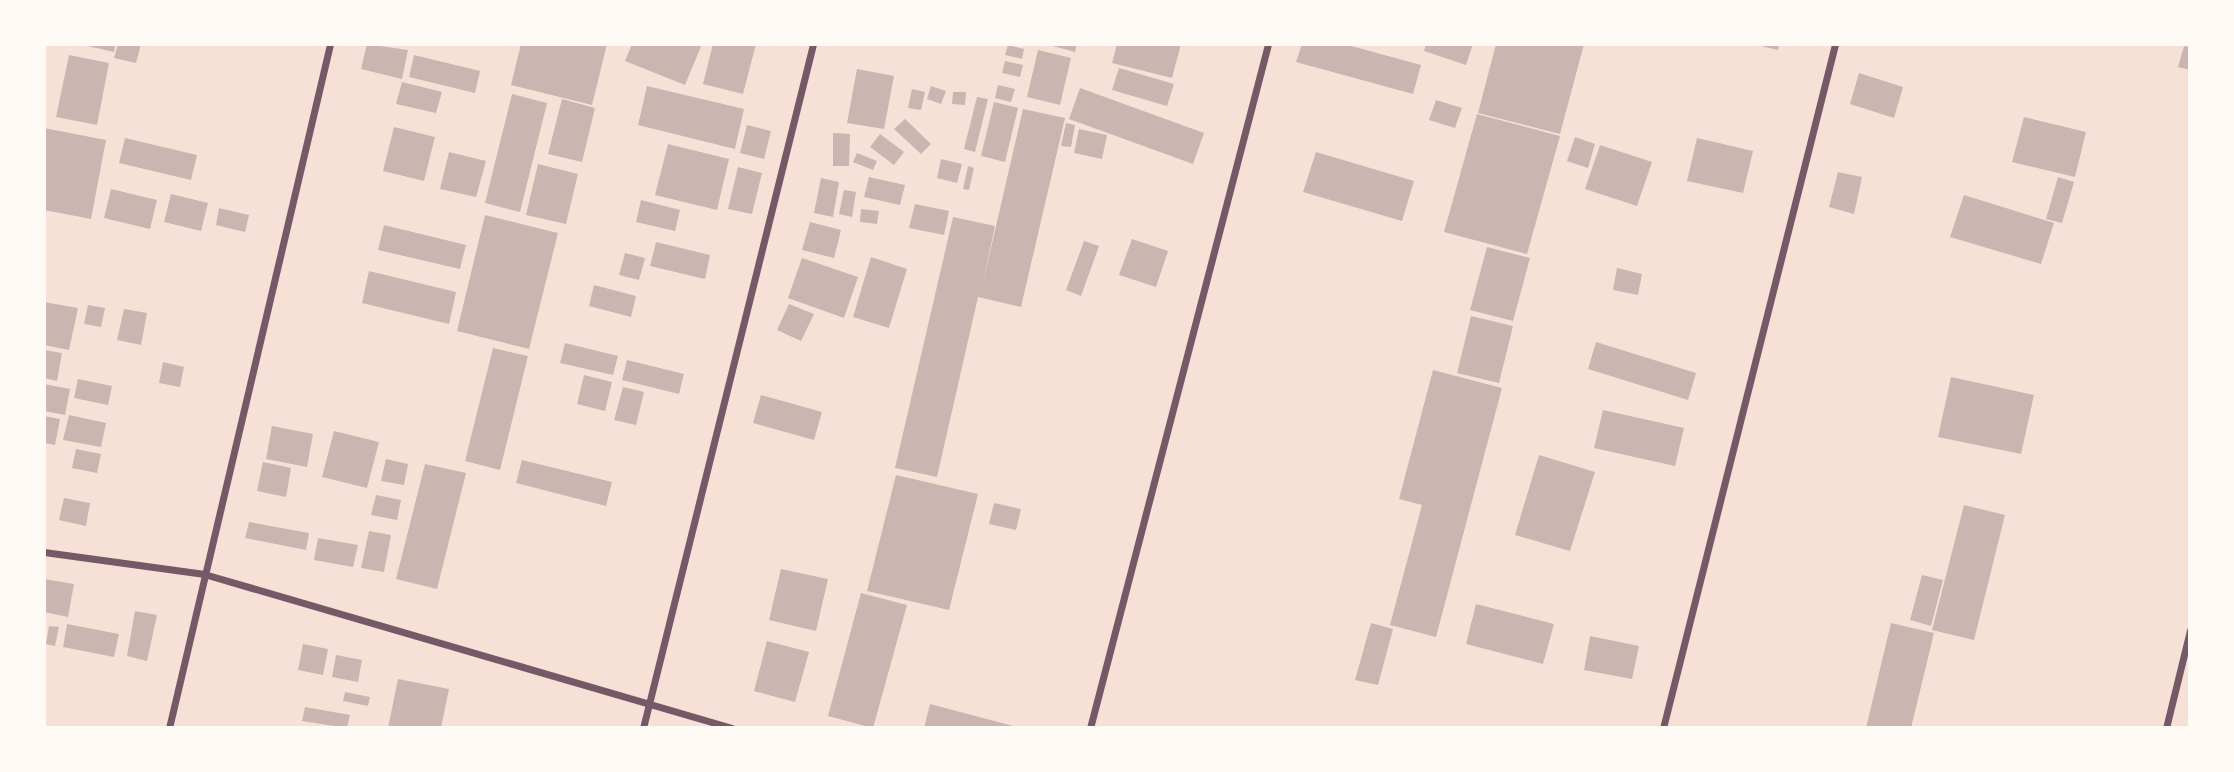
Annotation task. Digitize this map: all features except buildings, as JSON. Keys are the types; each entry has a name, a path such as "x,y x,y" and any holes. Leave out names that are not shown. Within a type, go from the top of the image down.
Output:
{"street":[{"path":"169,728 330,44"},
{"path":"643,728 813,44"},
{"path":"1090,728 1268,44"},
{"path":"1663,728 1835,44"},
{"path":"44,552 204,574 732,728"},
{"path":"2166,728 2190,630"}]}
